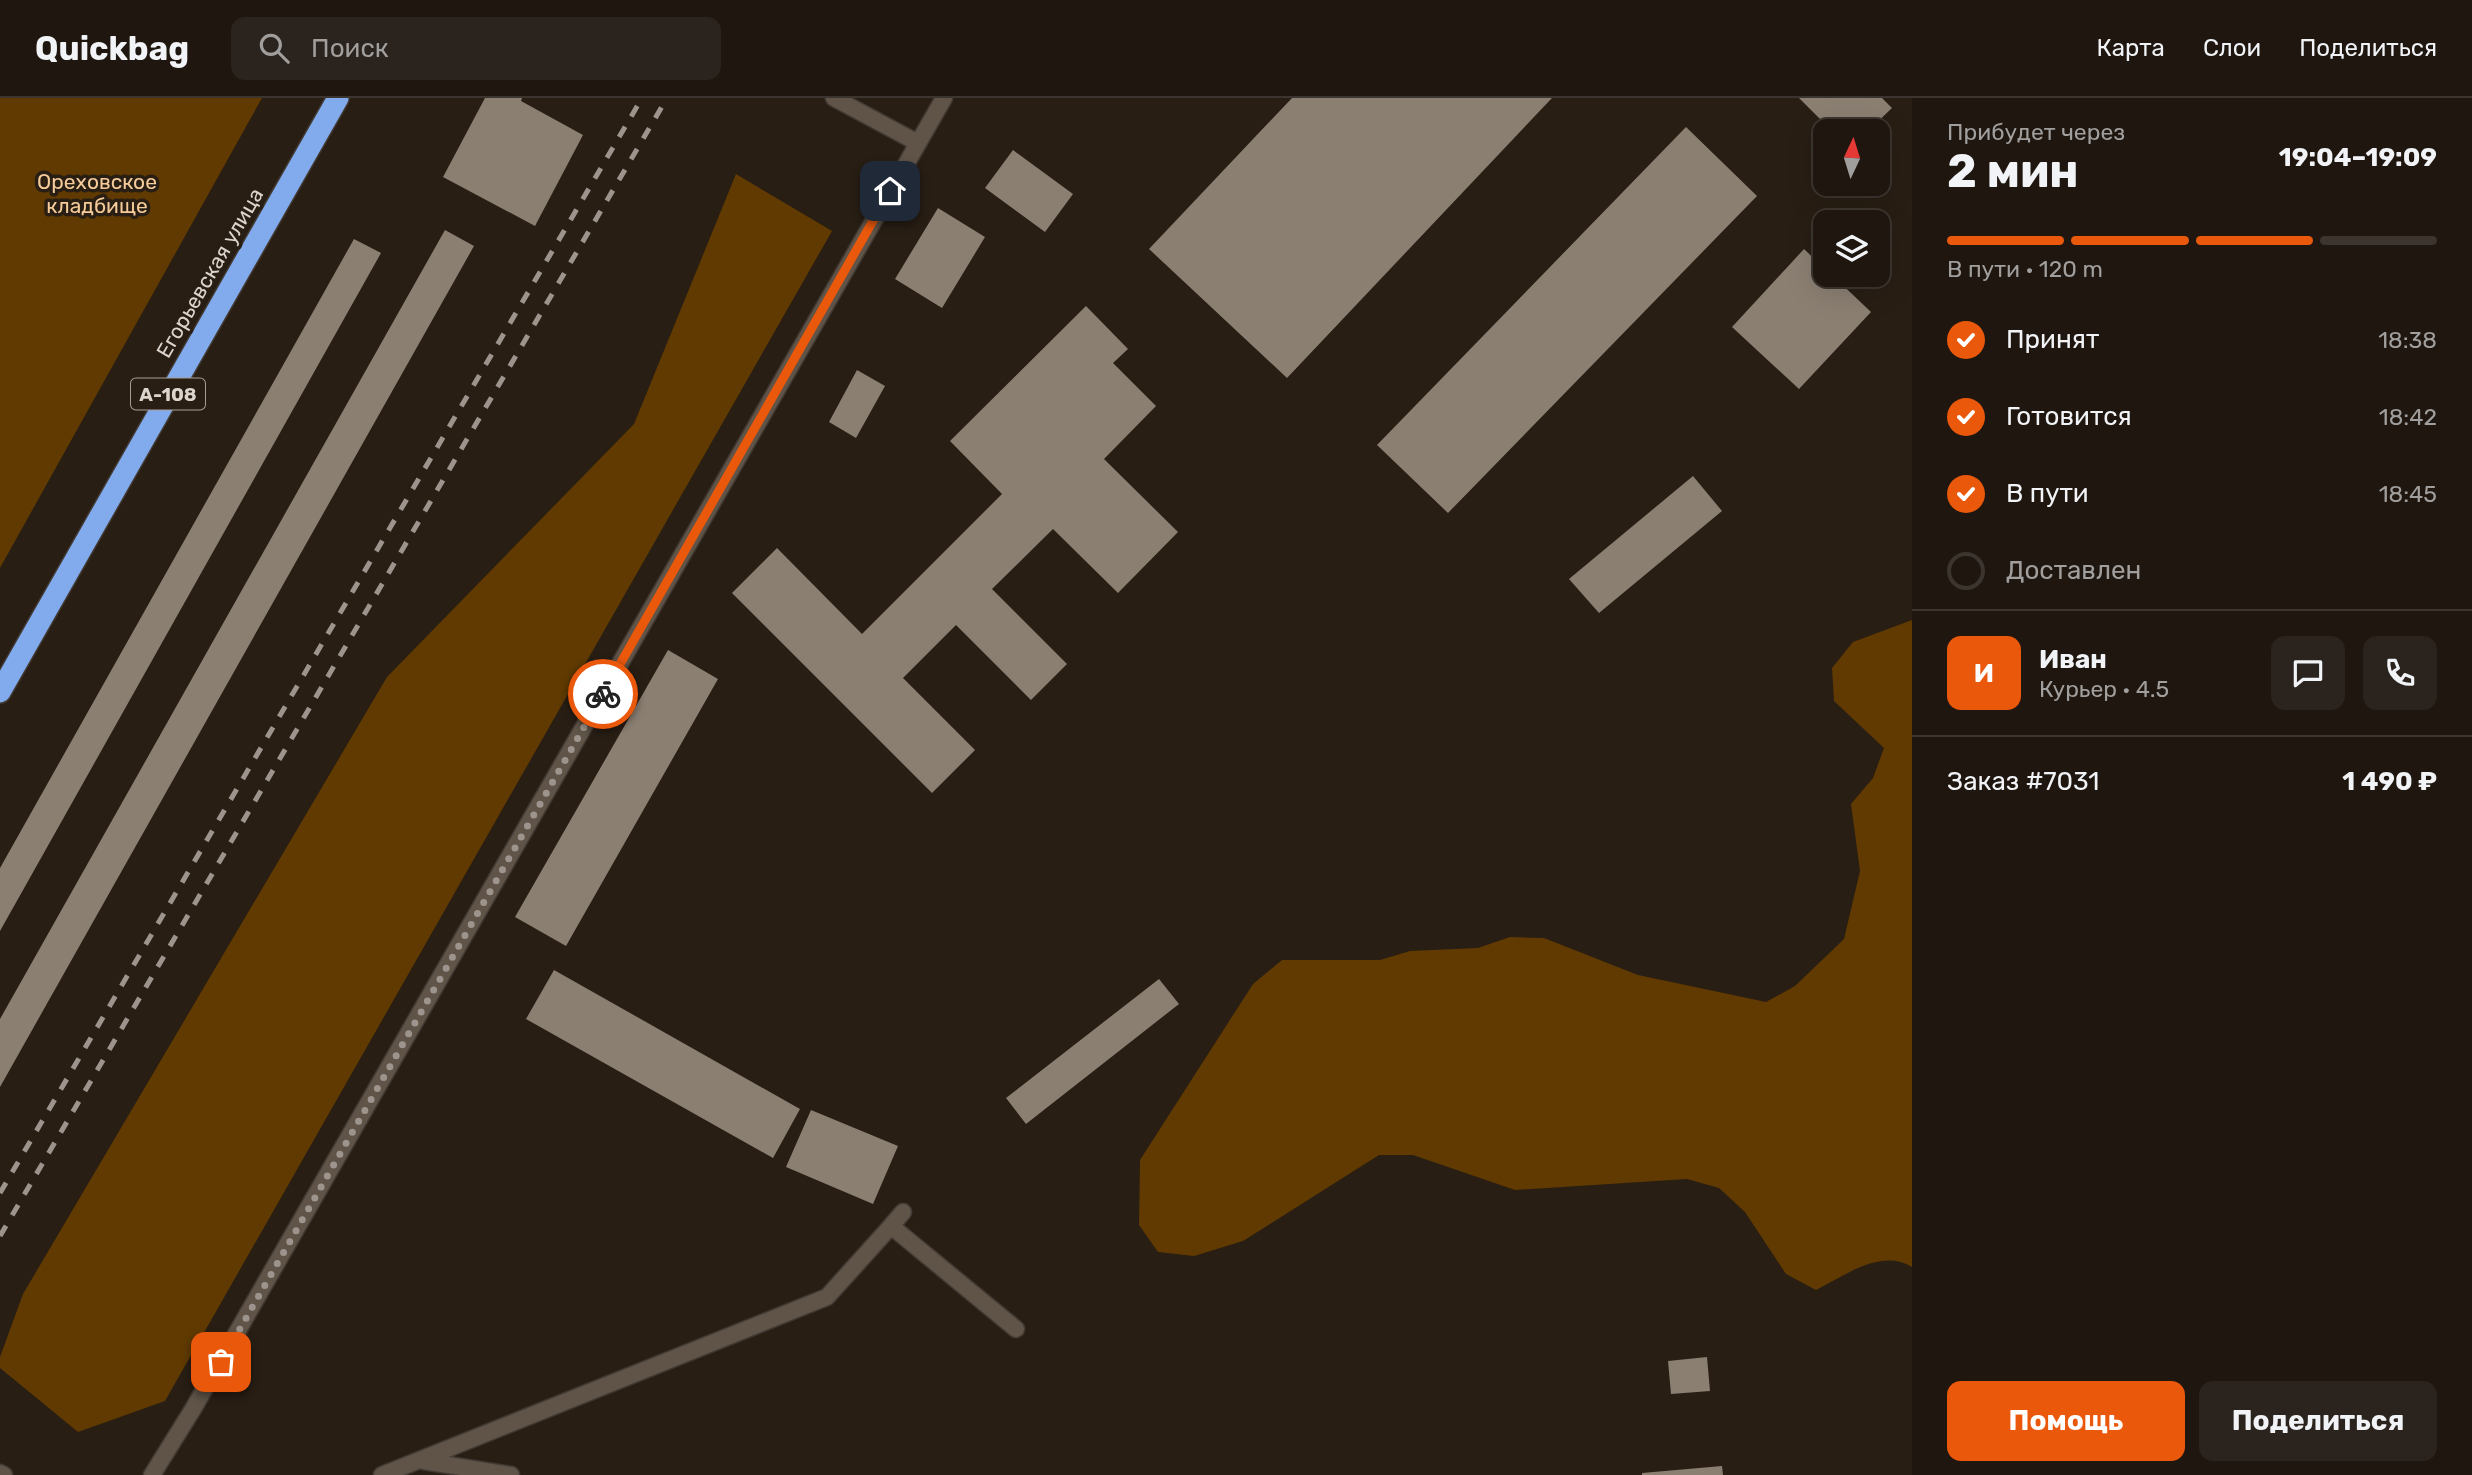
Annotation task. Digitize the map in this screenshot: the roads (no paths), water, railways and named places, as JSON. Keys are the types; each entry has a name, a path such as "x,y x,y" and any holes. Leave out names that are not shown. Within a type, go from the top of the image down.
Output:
{"highway":[{"name":"Егорьевская улица","path":"0,692 338,98"}],"lane":[{"path":"834,98 918,143"},
{"path":"152,1475 200,1397 944,98"},
{"path":"382,1475 827,1297 903,1212"},
{"path":"891,1226 1016,1329"},
{"path":"421,1461 511,1475"}],"railway":[{"path":"0,1193 642,98"},
{"path":"0,1236 667,98"}],"park label":[{"name":"Ореховское кладбище","path":"97,194"}]}
